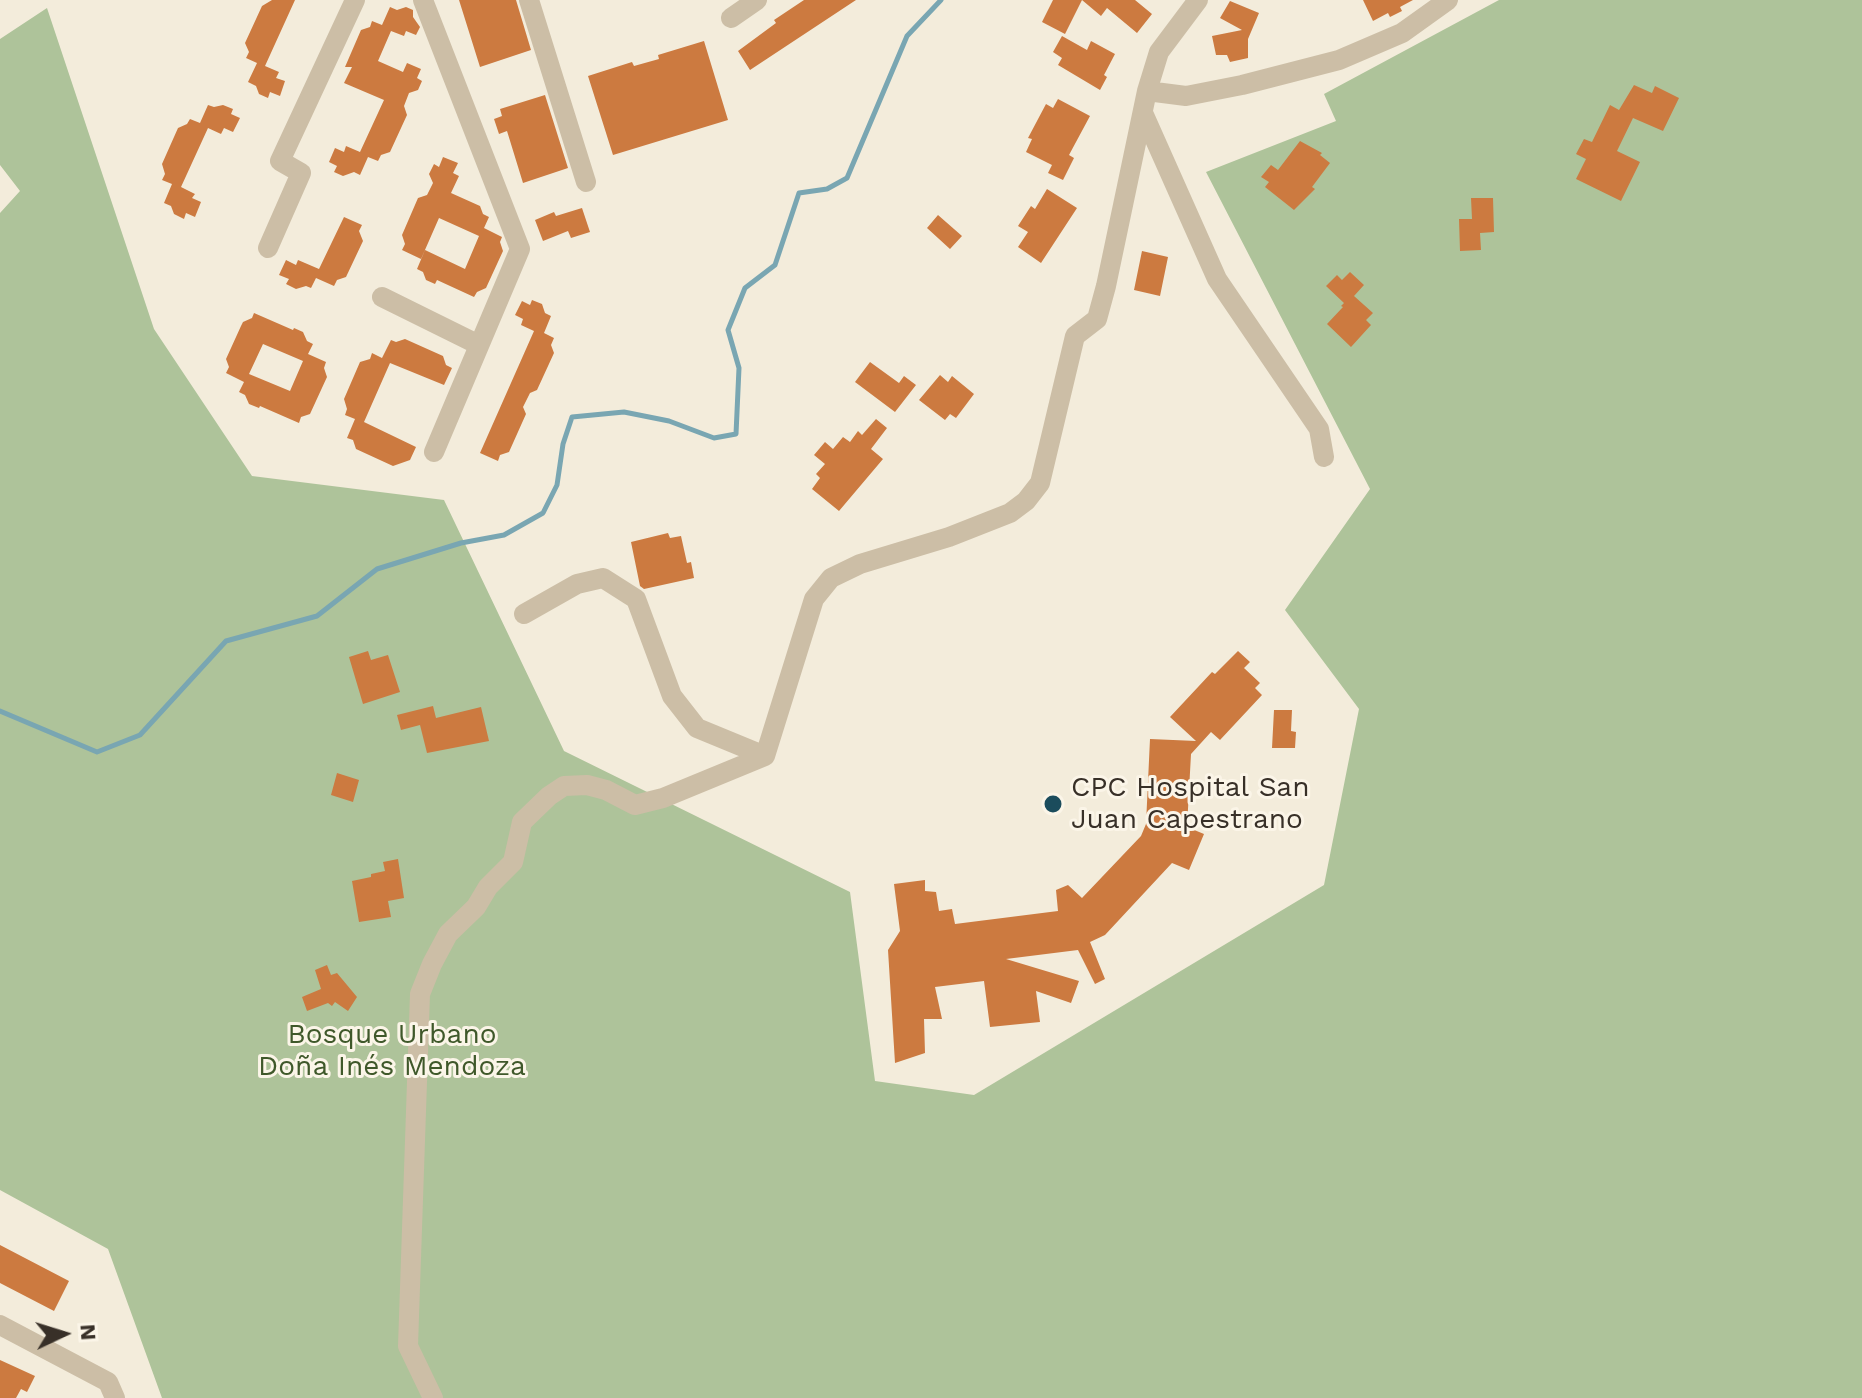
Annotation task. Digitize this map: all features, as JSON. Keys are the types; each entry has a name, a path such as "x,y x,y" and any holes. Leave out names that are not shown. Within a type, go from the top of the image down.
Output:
{"street":[{"path":"268,248 301,173 280,161 355,0"},
{"path":"423,0 520,249 434,452"},
{"path":"529,0 586,182"},
{"path":"731,18 757,0"},
{"path":"765,756 814,599 831,578 860,564 938,541 1010,513 1026,501 1040,483 1075,336 1097,319 1147,91 1159,52 1198,0"},
{"path":"1147,91 1186,96 1339,60 1402,33 1448,0"},
{"path":"1144,115 1217,279 1319,429 1324,457"},
{"path":"382,297 479,345"},
{"path":"524,614 577,584 603,578 636,599 672,696 697,728 765,756"},
{"path":"433,1398 408,1346 420,994 432,964 448,934 476,907 488,887 513,862 522,822 564,786 587,785 606,790 635,805 663,798 765,756"},
{"path":"0,1325 108,1382 115,1398"}],"green space":[{"name":"Bosque Urbano Doña Inés Mendoza","path":"1499,0 1862,0 1862,1398 162,1398 108,1249 0,1190 0,213 20,191 0,165 0,39 47,8 154,329 252,476 444,500 564,751 850,892 875,1081 974,1095 1324,885 1359,709 1285,610 1370,489 1206,172 1336,121 1324,94"}],"building":[{"path":"272,0 295,0 265,66 279,72 276,78 285,81 280,96 270,92 268,98 259,94 256,86 248,82 257,63 246,58 249,52 245,43 262,6"},
{"path":"459,0 516,0 531,50 480,67"},
{"path":"804,0 856,0 750,70 738,51 776,23 774,20"},
{"path":"1053,0 1082,0 1065,34 1042,22"},
{"path":"1082,0 1135,0 1152,14 1137,33 1107,8 1101,16"},
{"path":"1363,0 1413,0 1400,7 1402,11 1390,17 1388,13 1373,21"},
{"path":"1230,1 1259,13 1248,39 1248,58 1230,62 1227,55 1216,55 1212,36 1242,30 1220,18"},
{"path":"390,7 413,10 413,17 420,27 416,35 406,31 404,36 391,31 378,61 403,72 407,63 421,69 417,78 422,81 418,90 409,93 404,106 407,115 390,152 381,155 378,161 368,157 360,175 354,172 343,176 334,172 337,166 329,162 335,148 344,152 346,146 360,152 384,100 344,83 352,67 345,67 361,30 370,27 372,21 382,25"},
{"path":"1062,36 1087,50 1091,41 1115,54 1100,90 1058,65 1062,58 1053,52"},
{"path":"704,41 728,120 613,155 588,76 632,62 634,66 659,59 658,55"},
{"path":"1634,85 1652,93 1655,86 1679,98 1663,131 1633,118 1617,151 1640,162 1621,201 1576,179 1586,159 1576,154 1584,139 1592,142 1610,105 1619,110"},
{"path":"545,95 568,168 523,183 507,131 499,134 494,119 502,116 500,109"},
{"path":"1058,99 1090,116 1069,155 1074,158 1063,180 1048,173 1052,165 1026,152 1032,139 1028,138 1046,104 1053,108"},
{"path":"208,105 233,109 231,114 240,118 233,132 224,128 221,134 208,128 181,187 195,194 192,198 201,202 195,217 186,213 184,219 164,203 172,184 162,180 165,174 162,164 178,128 190,119 200,123"},
{"path":"1300,141 1322,153 1320,155 1330,163 1312,187 1315,189 1294,210 1265,187 1269,182 1261,177 1271,165 1278,170"},
{"path":"443,157 458,163 453,173 459,176 451,193 480,206 483,214 489,217 484,228 502,237 503,251 486,288 474,297 437,280 435,284 426,280 423,272 417,269 425,250 465,269 479,236 439,218 421,259 402,250 405,244 402,235 418,198 427,195 433,183 429,174 434,164 439,167"},
{"path":"1047,189 1077,208 1041,263 1018,247 1028,232 1018,226 1031,206 1035,209"},
{"path":"1471,198 1493,198 1494,232 1480,233 1481,250 1460,251 1459,219 1472,219"},
{"path":"582,208 590,232 571,238 568,231 543,241 535,220 554,212 556,216"},
{"path":"938,215 962,236 950,249 927,228"},
{"path":"344,217 362,225 359,231 363,241 346,277 337,280 334,286 316,278 311,288 296,289 286,284 289,279 279,275 286,260 296,265 298,260 319,269"},
{"path":"1142,251 1168,257 1160,296 1134,290"},
{"path":"1350,272 1364,285 1354,296 1373,313 1366,320 1371,325 1351,347 1327,324 1344,303 1326,286 1337,275 1342,280"},
{"path":"532,300 542,304 545,313 551,316 544,333 554,338 551,345 554,353 537,390 530,393 523,407 526,414 509,452 500,455 498,461 480,453 534,331 521,325 523,319 515,315 522,301 530,305"},
{"path":"254,313 303,332 307,341 313,344 308,354 326,362 327,377 310,414 301,417 299,423 249,404 245,395 239,392 244,382 226,373 229,367 226,359 241,326","holes":["263,344 303,361 290,391 249,374"]},
{"path":"405,339 443,356 446,365 452,368 444,385 390,363 364,422 416,447 410,460 393,466 356,449 353,440 347,438 355,419 345,415 344,399 360,362 370,359 372,353 382,358 391,340"},
{"path":"870,362 899,383 904,376 916,385 895,412 855,382"},
{"path":"940,375 948,382 952,376 974,394 956,418 950,414 945,420 919,400"},
{"path":"876,419 887,428 871,449 883,459 839,511 812,489 820,478 816,474 825,464 814,455 825,442 833,449 843,437 850,442 858,431 862,435"},
{"path":"668,533 670,538 681,536 694,578 644,589 640,586 631,542"},
{"path":"368,651 371,660 388,655 400,692 363,704 349,657"},
{"name":"CPC Hospital San Juan Capestrano","path":"1238,651 1250,662 1244,668 1260,683 1255,688 1262,695 1220,740 1211,732 1191,754 1187,827 1204,834 1189,870 1172,863 1105,935 1090,942 1105,979 1095,984 1078,950 1006,959 1079,981 1071,1003 1036,991 1040,1022 990,1027 984,981 935,987 942,1019 924,1019 925,1053 895,1063 888,950 900,931 894,884 925,880 925,891 936,892 939,911 952,909 955,924 1058,911 1056,890 1068,885 1082,898 1141,836 1146,824 1150,739 1196,741 1170,717 1212,672 1215,674"},
{"path":"433,706 436,718 481,707 489,741 427,753 420,725 401,730 397,715"},
{"path":"1274,710 1292,710 1291,731 1296,732 1295,748 1272,748"},
{"path":"337,773 359,780 353,802 331,795"},
{"path":"398,859 404,898 388,901 391,917 359,922 352,881 385,871 383,862"},
{"path":"327,965 331,975 337,973 357,997 348,1011 335,1002 332,1006 328,1003 307,1011 302,997 321,989 315,970"},
{"path":"0,1245 69,1281 54,1311 0,1283"},
{"path":"0,1360 35,1376 27,1392 21,1389 16,1398 0,1398"}],"waterway":[{"path":"0,711 97,752 140,735 226,641 317,616 377,569 461,543 504,535 543,513 557,485 563,444 572,417 624,412 669,421 714,438 736,434 739,368 728,330 745,288 775,265 799,193 827,189 847,178 907,36 941,0"}],"place":[{"name":"CPC Hospital San Juan Capestrano","path":"1053,804"}]}
